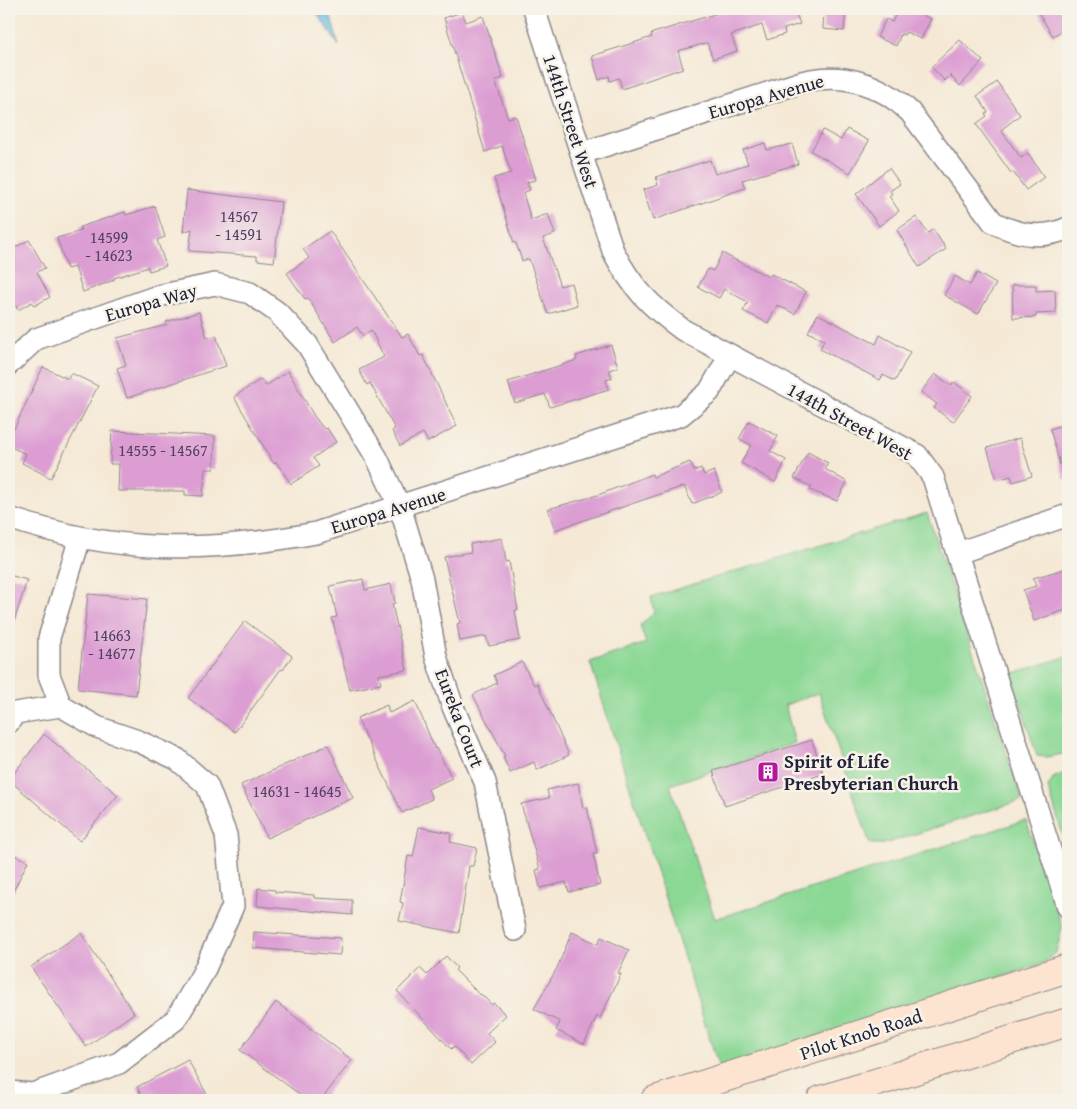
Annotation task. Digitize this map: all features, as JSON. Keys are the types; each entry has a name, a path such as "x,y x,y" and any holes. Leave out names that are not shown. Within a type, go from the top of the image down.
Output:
{"main road":[{"name":"Pilot Knob Road","path":"655,1100 1068,968"},
{"path":"821,1100 1068,1022"}],"street":[{"name":"144th Street West","path":"534,9 613,251 633,286 660,314 683,330 917,455 933,477 1068,907"},
{"name":"Europa Avenue","path":"582,152 802,82 820,78 838,78 873,86 898,100 910,112 993,222 1031,235 1048,235 1068,228"},
{"name":"Europa Way","path":"9,364 36,339 158,296 215,284 250,293 277,312 307,344 377,458 400,507"},
{"name":"Europa Avenue","path":"9,518 80,538 136,546 175,548 260,543 316,532 400,507 680,415 709,392 730,356"},
{"name":"Eureka Court","path":"400,507 422,579 436,657 453,707 485,782 515,930"},
{"path":"958,553 1068,515"},
{"path":"60,706 49,675 49,638 80,538"},
{"path":"9,722 15,713 60,706 97,727 138,742 176,760 207,785 226,835 233,906 203,973 176,1019 119,1063 33,1094 9,1092"}],"green space":[{"path":"927,513 1022,800 884,844 870,844 819,693 785,705 795,743 670,785 715,919 1026,820 1062,927 1056,953 1042,964 719,1068 590,662 646,643 640,626 654,612 651,597"},
{"path":"1068,656 1068,753 1047,757 1037,756 1011,674"},
{"path":"1068,771 1068,852 1048,787 1053,778"}],"water":[{"path":"314,9 329,9 339,46"}],"building":[{"path":"731,9 794,9 800,24 784,29 785,34 767,40 762,25 731,35 737,51 713,59 707,43 678,51 683,68 622,89 619,78 610,81 609,76 599,80 592,56 652,37 653,33"},
{"path":"824,9 846,9 844,31 823,29"},
{"path":"898,9 911,9 931,19 921,39 906,32 904,35 901,34 896,46 877,37 886,19 892,22"},
{"path":"1036,9 1068,9 1068,27 1053,36"},
{"path":"462,12 466,22 483,16 503,78 495,81 508,118 516,116 536,180 527,182 530,190 523,193 531,220 548,214 555,234 543,238 560,286 571,283 577,305 548,314 529,259 522,261 516,243 514,243 494,178 511,173 502,146 485,152 444,18"},
{"path":"960,40 983,61 960,86 950,75 945,81 931,67"},
{"path":"997,82 1020,115 1001,130 1021,158 1028,153 1044,177 1026,190 1013,172 1011,173 976,124 987,116 985,114 988,112 977,96"},
{"path":"847,129 869,141 850,173 811,151 823,130 841,140"},
{"path":"765,143 767,150 792,144 798,164 742,180 745,188 653,220 643,190 658,185 656,177 710,160 715,174 748,164 743,150"},
{"path":"889,168 900,184 890,191 892,194 889,196 899,211 879,226 856,194"},
{"path":"187,190 281,202 274,262 257,260 257,256 189,251 192,229 183,232"},
{"path":"155,206 165,237 157,240 166,266 149,271 148,267 114,278 114,280 83,292 75,267 67,269 57,238 81,231 80,227 125,212 126,215"},
{"path":"916,217 928,233 933,229 946,249 919,267 897,230"},
{"path":"330,231 402,337 408,334 420,356 423,355 457,426 428,442 423,433 400,446 392,431 395,429 370,383 367,385 359,370 384,357 371,330 363,336 357,327 335,342 308,298 305,299 287,273 309,258 303,249"},
{"path":"29,240 45,268 37,272 50,297 34,306 32,302 18,310 9,292 9,251"},
{"path":"722,253 769,277 771,274 806,292 795,314 777,305 768,323 743,311 748,302 724,289 719,298 698,287 708,269 713,271"},
{"path":"977,273 996,284 978,314 944,295 955,276 970,285"},
{"path":"1012,285 1036,285 1036,291 1055,290 1056,313 1036,314 1036,317 1013,318"},
{"path":"199,312 207,338 216,335 226,366 127,398 117,368 126,365 117,338 167,325 166,322"},
{"path":"818,314 876,344 880,335 910,352 895,381 883,375 880,380 820,349 824,340 808,332"},
{"path":"611,345 618,367 609,370 612,378 606,380 609,389 550,407 545,394 515,403 508,382 577,360 576,356"},
{"path":"43,367 68,379 71,373 98,386 51,478 22,463 26,454 9,446 9,426 14,429"},
{"path":"288,371 314,416 324,429 327,428 336,442 313,458 319,466 291,484 276,462 274,464 234,397 261,379 266,386"},
{"path":"935,374 951,386 954,382 972,396 953,422 934,408 937,404 921,392"},
{"path":"749,421 778,436 770,451 786,460 775,482 741,463 751,445 739,439"},
{"path":"1068,423 1068,479 1064,479 1050,429"},
{"path":"112,431 215,436 214,469 205,469 203,496 185,495 185,491 118,491 119,464 110,464"},
{"path":"1020,438 1032,476 1013,482 1011,476 997,480 987,448"},
{"path":"808,452 828,463 825,469 847,482 837,501 810,490 812,487 794,478"},
{"path":"690,462 694,471 701,468 704,475 714,471 722,492 692,504 684,486 555,530 548,509 598,495 652,474 653,477"},
{"path":"502,538 506,562 509,561 518,610 515,610 520,640 489,646 486,636 460,641 457,624 460,623 444,557 471,552 470,544"},
{"path":"1068,568 1068,609 1034,621 1023,590 1036,586 1033,578"},
{"path":"9,575 27,580 13,625 9,624"},
{"path":"363,579 365,590 391,584 395,603 392,604 407,670 379,675 381,684 350,690 332,618 337,617 330,586"},
{"path":"88,594 147,599 136,695 78,689"},
{"path":"245,621 292,656 235,732 188,698"},
{"path":"522,662 534,685 537,683 569,755 537,770 534,762 510,773 503,757 505,756 473,695 497,683 494,675"},
{"path":"415,701 435,749 452,778 428,789 432,799 402,813 357,718 387,705 389,713"},
{"path":"44,734 118,795 80,841 9,780"},
{"name":"Spirit of Life Presbyterian Church","path":"812,740 823,774 725,806 713,771"},
{"path":"328,745 353,798 267,838 241,785"},
{"path":"578,783 583,808 587,807 597,854 593,854 600,885 569,892 566,882 540,888 536,870 540,869 521,804 549,798 547,790"},
{"path":"419,827 451,833 450,842 477,848 473,866 469,866 459,933 399,921 403,903 400,902 408,856 413,857"},
{"path":"9,853 28,861 9,900"},
{"path":"258,888 275,890 275,892 314,895 314,898 352,900 352,915 257,906"},
{"path":"254,932 341,938 340,955 253,948"},
{"path":"572,932 598,944 601,937 629,950 618,973 621,974 600,1018 597,1016 584,1044 556,1030 560,1022 534,1009 557,968"},
{"path":"81,933 134,1013 86,1047 31,967"},
{"path":"446,956 457,968 455,970 480,995 492,1005 494,1003 506,1015 487,1033 495,1042 471,1065 454,1046 451,1049 397,991 420,968 427,975"},
{"path":"276,1002 352,1060 321,1100 307,1100 240,1050"},
{"path":"188,1060 210,1100 144,1100 137,1087"}],"place":[{"name":"Spirit of Life Presbyterian Church","path":"768,772"}]}
